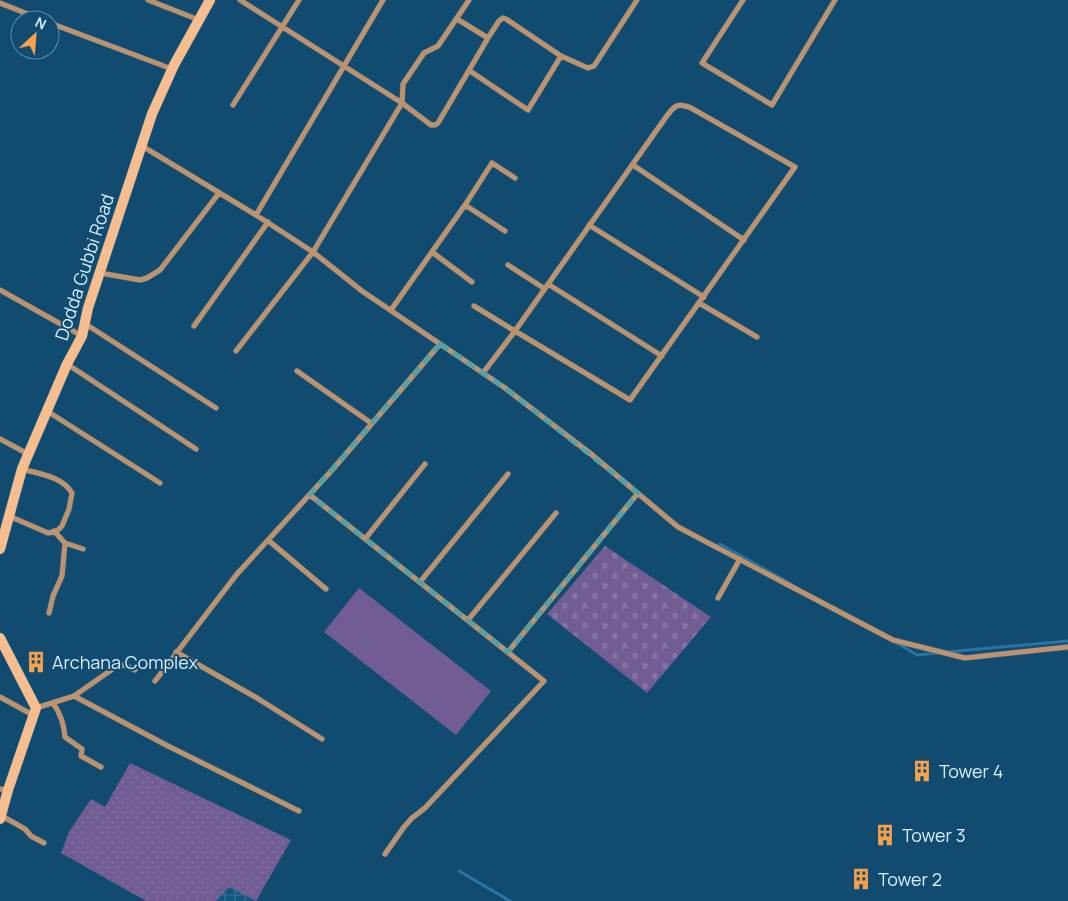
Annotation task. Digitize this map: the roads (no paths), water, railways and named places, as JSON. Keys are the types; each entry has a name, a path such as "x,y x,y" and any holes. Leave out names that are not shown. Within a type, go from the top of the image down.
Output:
{"main road":[{"name":"Dodda Gubbi Road","path":"0,549 22,469 67,364 82,336 84,323 152,114 172,69 210,0"},
{"path":"0,638 35,712 4,789 1,818"}],"street":[{"path":"148,0 199,20"},
{"path":"240,0 435,126 470,71 488,38 503,18 561,56 588,68 594,66 637,0"},
{"path":"233,105 299,0"},
{"path":"256,215 383,0"},
{"path":"236,351 313,252 402,103 403,84 424,53 438,46 469,0"},
{"path":"744,0 702,63 772,105 835,0"},
{"path":"0,3 18,10"},
{"path":"457,19 488,38"},
{"path":"60,27 172,69"},
{"path":"470,71 528,110 561,56"},
{"path":"474,306 515,331 630,400 795,167 692,108 683,105 672,109 515,331 483,373"},
{"path":"142,146 268,222 313,252 362,291 483,373 591,454 678,527 893,640 912,646 965,658 1068,647"},
{"path":"391,310 465,205 492,163 514,178"},
{"path":"633,165 744,240"},
{"path":"100,273 140,280 160,270 219,193"},
{"path":"465,205 505,231"},
{"path":"194,326 268,222"},
{"path":"589,225 704,297"},
{"path":"432,252 472,282"},
{"path":"508,265 662,356"},
{"path":"0,290 82,336"},
{"path":"699,303 757,337"},
{"path":"84,323 216,408"},
{"path":"155,681 237,574 310,495 440,344"},
{"path":"67,364 196,449"},
{"path":"297,371 371,423"},
{"path":"46,411 160,483"},
{"path":"0,439 28,454"},
{"path":"365,539 425,464"},
{"path":"9,516 48,533 62,526 70,509 72,493 60,480 22,469"},
{"path":"420,582 508,474"},
{"path":"508,652 638,493"},
{"path":"310,495 544,681 425,808 408,822 385,854"},
{"path":"468,620 556,513"},
{"path":"54,531 65,543 83,549"},
{"path":"268,540 326,589"},
{"path":"49,613 53,596 62,576 65,543"},
{"path":"718,598 740,559"},
{"path":"176,652 322,738"},
{"path":"0,697 35,712 74,696 117,666 125,665 134,670"},
{"path":"74,696 166,745 300,811"},
{"path":"53,703 64,725 65,737 82,749 81,756 101,767"},
{"path":"1,818 25,829 31,836 44,843"}],"waterway":[{"path":"720,544 793,585"},
{"path":"946,652 1068,641"},
{"path":"895,642 917,655 938,653"},
{"path":"459,871 510,901"}],"place":[{"name":"Archana Complex","path":"36,662"},
{"name":"Tower 4","path":"922,771"},
{"name":"Tower 3","path":"885,835"},
{"name":"Tower 2","path":"861,879"}]}
